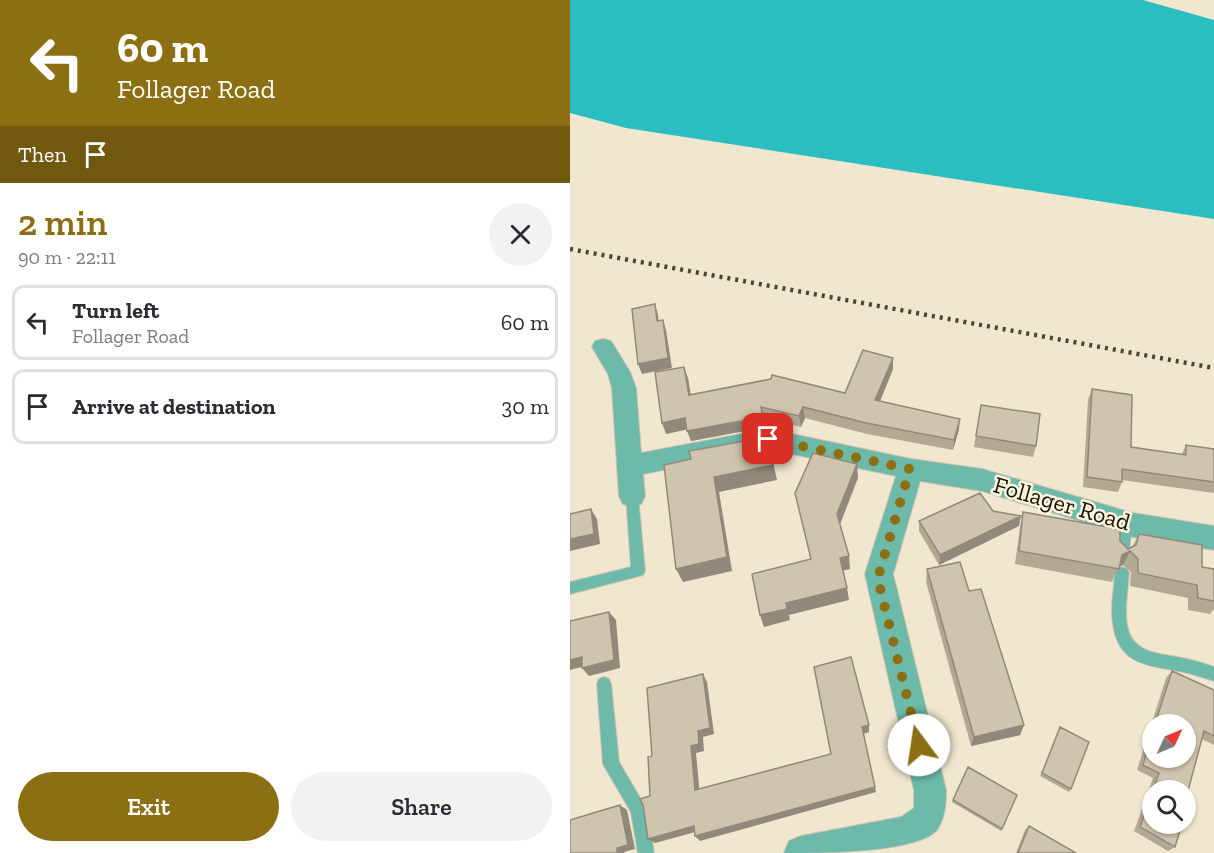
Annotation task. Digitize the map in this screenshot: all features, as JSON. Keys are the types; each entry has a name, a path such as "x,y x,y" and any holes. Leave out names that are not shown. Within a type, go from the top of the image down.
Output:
{"street":[{"path":"603,347 619,372 624,388 632,496"},
{"name":"Follager Road","path":"630,465 768,439 910,469 982,480 1125,522 1214,538"},
{"path":"801,853 908,832 925,820 930,808 930,789 880,588 879,574 910,469"}],"lane":[{"path":"570,588 638,571 632,496"},
{"path":"1122,554 1125,522"},
{"path":"1122,573 1119,624 1124,642 1131,651 1158,662 1183,665 1214,674"},
{"path":"604,684 611,764 639,810 646,853"}],"water":[{"path":"570,0 1143,0 1214,20 1214,219 626,128 570,113"}],"building":[{"path":"655,304 657,321 663,320 668,358 638,364 632,309"},
{"path":"863,350 893,358 875,400 960,419 954,440 866,423 803,407 799,416 761,407 763,417 687,431 685,418 662,423 655,372 684,367 689,395 771,379 772,375 845,393"},
{"path":"1092,389 1132,395 1131,447 1186,455 1186,445 1214,449 1214,482 1122,469 1122,482 1087,477"},
{"path":"981,405 1040,414 1036,446 976,436"},
{"path":"767,437 773,465 714,477 727,557 676,569 664,465 691,459 689,451"},
{"path":"813,453 857,464 837,514 849,556 840,558 847,588 786,603 787,609 760,615 752,574 811,559 795,493"},
{"path":"980,493 993,511 1021,516 940,555 919,521"},
{"path":"591,509 594,534 570,539 570,514"},
{"path":"1023,512 1113,528 1120,531 1120,541 1128,549 1136,545 1139,534 1202,545 1202,567 1214,569 1214,601 1198,598 1197,585 1138,573 1138,559 1130,551 1122,555 1119,569 1019,551"},
{"path":"960,562 969,591 981,589 1024,725 974,737 927,569"},
{"path":"609,612 614,660 582,668 582,657 570,660 570,621"},
{"path":"851,657 869,725 862,727 875,787 695,836 694,826 648,839 640,799 650,796 648,757 652,756 647,688 703,674 710,728 698,731 699,744 691,746 695,790 831,754 814,667"},
{"path":"1172,671 1214,690 1214,736 1204,731 1196,761 1196,714 1158,714"},
{"path":"1060,727 1089,742 1071,789 1042,773"},
{"path":"968,767 1017,795 1002,829 953,800"},
{"path":"1149,768 1194,768 1191,780 1157,780 1159,773"},
{"path":"620,805 628,845 617,848 617,853 570,853 570,820"},
{"path":"1029,826 1076,853 1018,853"},
{"path":"1152,834 1179,834 1175,847"}],"railway":[{"path":"570,249 1214,368"}],"route":[{"path":"768,439 910,469 879,574 880,588 919,745"}]}
